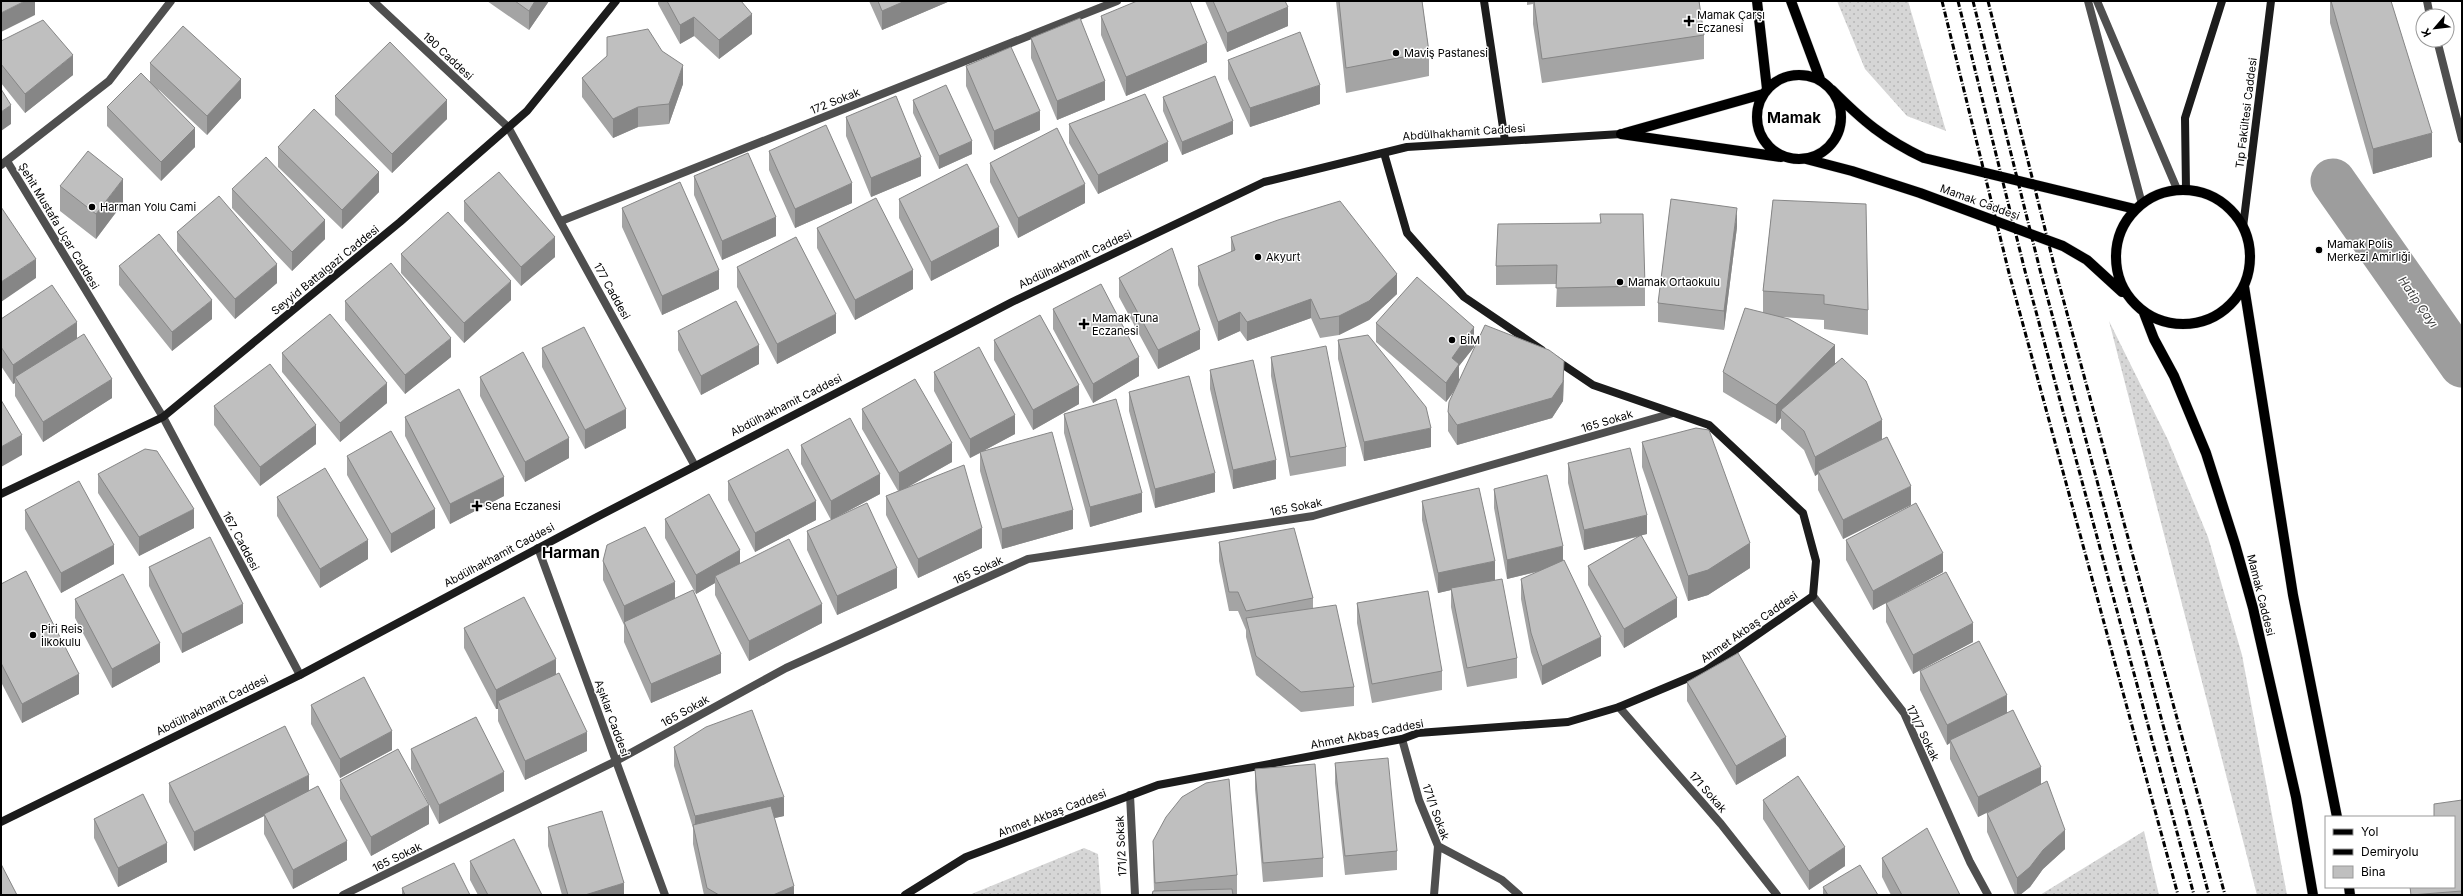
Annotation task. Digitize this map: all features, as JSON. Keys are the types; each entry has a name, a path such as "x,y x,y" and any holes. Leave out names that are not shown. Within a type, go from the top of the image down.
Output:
{"main road":[{"path":"1757,1 1765,91 1758,106 1757,120 1760,134 1767,145 1778,154 1791,159"},
{"path":"1792,1 1820,79 1865,123 1900,146 1924,158 2138,206"},
{"path":"1621,134 1765,91 1784,77 1797,74 1820,79"},
{"path":"1621,134 1791,159 1806,159 1826,149 1839,132 1842,118 1839,103 1832,90"},
{"name":"Mamak Caddesi","path":"1806,159 1852,171 1920,193 2063,246 2087,260 2129,299"},
{"path":"2181,190 2197,190 2216,198 2232,210 2243,227 2250,246 2250,266 2244,286 2234,302 2220,314 2202,322 2176,324 2164,322 2144,313 2129,299 2119,280 2115,259 2117,241 2125,222 2138,206 2154,195 2181,190"},
{"path":"2244,286 2293,595 2337,816"},
{"name":"Mamak Caddesi","path":"2144,313 2154,339 2174,376 2206,454 2235,544 2253,608 2296,797 2312,895"}],"street":[{"name":"Şehit Mustafa Uçar Caddesi","path":"163,417 4,163 109,81 171,1"},
{"name":"190 Caddesi","path":"373,1 508,127"},
{"name":"Seyyid Battalgazi Caddesi","path":"1,494 163,417 400,222 527,111 616,1"},
{"name":"172 Sokak","path":"561,221 1117,1"},
{"path":"1484,1 1505,141"},
{"path":"2088,1 2138,206"},
{"path":"2097,1 2181,190"},
{"path":"2181,190 2185,118 2218,19 2222,1"},
{"name":"Tıp Fakültesi Caddesi","path":"2243,227 2271,1"},
{"path":"2438,48 2462,139"},
{"name":"177 Caddesi","path":"508,127 696,466"},
{"name":"Abdülhakhamit Caddesi","path":"1,822 300,674 538,548 1012,302 1264,182 1407,147 1621,134"},
{"name":"Ahmet Akbaş Caddesi","path":"905,895 966,857 1158,785 1402,739 1418,733 1568,722 1620,707 1705,671 1813,596 1816,561 1803,513 1709,426 1593,384 1464,297 1407,232 1384,153"},
{"name":"165 Sokak","path":"343,895 616,761 786,668 1028,559 1313,516 1673,413"},
{"name":"167. Caddesi","path":"163,417 300,674"},
{"name":"Aşıklar Caddesi","path":"538,548 666,895"},
{"name":"171/7 Sokak","path":"1813,596 1904,713 1970,862 1988,895"},
{"name":"171 Sokak","path":"1620,707 1721,824 1777,895"},
{"name":"171/1 Sokak","path":"1402,739 1419,800 1438,846 1434,895"},
{"name":"171/2 Sokak","path":"1130,795 1135,895"},
{"path":"1438,846 1502,880 1519,895"}],"shaded area":[{"path":"1837,1 1908,1 1946,131 1907,116 1865,69"},
{"path":"2109,321 2168,440 2208,537 2242,655 2287,895 2257,895"},
{"path":"2144,831 2159,895 2040,895"},
{"path":"1084,848 1098,854 1101,895 969,895"}],"building":[{"path":"1,1 25,1 1,13"},
{"path":"515,1 535,1 529,11"},
{"path":"667,1 741,1 752,14 719,40 694,17 680,25"},
{"path":"878,1 905,1 882,11"},
{"path":"1137,1 1190,1 1207,43 1126,77 1101,16"},
{"path":"1213,1 1285,1 1288,7 1227,33"},
{"path":"1339,1 1422,1 1429,52 1346,68"},
{"path":"1534,1 1699,1 1704,35 1542,59"},
{"path":"2331,1 2391,1 2432,133 2373,149"},
{"path":"1080,18 1105,81 1057,101 1031,38"},
{"path":"43,20 73,55 25,94 1,64 1,41"},
{"path":"183,26 241,79 207,116 150,63"},
{"path":"648,29 662,51 683,65 669,104 638,107 613,119 582,78 607,56 607,37"},
{"path":"1300,32 1320,85 1250,108 1228,60"},
{"path":"390,42 447,100 392,154 335,96"},
{"path":"1011,47 1040,111 994,131 966,66"},
{"path":"141,73 195,128 161,162 107,107"},
{"path":"1215,76 1233,121 1182,142 1163,97"},
{"path":"946,85 972,141 939,156 913,100"},
{"path":"1,89 11,105 1,112"},
{"path":"1145,94 1168,142 1098,175 1069,124"},
{"path":"896,96 921,157 871,178 846,117"},
{"path":"314,109 379,172 342,210 278,147"},
{"path":"826,125 852,183 795,209 769,151"},
{"path":"1057,128 1085,184 1018,218 990,163"},
{"path":"88,151 123,179 96,214 60,186"},
{"path":"748,153 776,217 722,241 694,176"},
{"path":"266,157 325,220 292,252 232,189"},
{"path":"967,164 999,227 931,262 899,199"},
{"path":"499,172 555,237 521,267 464,201"},
{"path":"680,182 719,270 662,296 622,208"},
{"path":"219,196 277,264 235,299 177,232"},
{"path":"876,198 913,270 855,300 817,228"},
{"path":"1671,199 1737,208 1724,311 1658,303"},
{"path":"1773,200 1866,204 1868,310 1824,304 1824,295 1763,291"},
{"path":"1340,201 1397,274 1369,301 1339,316 1320,319 1311,299 1247,322 1240,312 1218,322 1198,266 1235,250 1231,237 1278,220"},
{"path":"1,207 36,259 1,282"},
{"path":"448,212 511,281 464,323 401,254"},
{"path":"1600,214 1643,214 1645,286 1556,288 1557,265 1496,266 1498,224 1601,223"},
{"path":"159,234 212,300 172,332 119,266"},
{"path":"796,237 836,314 777,344 737,267"},
{"path":"1172,248 1200,330 1158,350 1119,278"},
{"path":"391,263 451,338 405,375 345,301"},
{"path":"1417,277 1474,327 1452,358 1459,364 1446,383 1376,323"},
{"path":"1101,284 1139,357 1093,384 1053,309"},
{"path":"52,285 77,322 13,365 1,347 1,319"},
{"path":"736,301 759,345 701,376 678,331"},
{"path":"1745,308 1789,319 1835,345 1776,405 1723,372"},
{"path":"330,314 387,383 340,423 282,353"},
{"path":"1040,315 1079,385 1033,410 994,340"},
{"path":"1485,325 1549,350 1564,361 1563,382 1552,398 1457,425 1448,412 1449,402"},
{"path":"584,327 626,409 585,430 542,348"},
{"path":"84,334 112,379 43,422 15,377"},
{"path":"1368,335 1426,407 1431,428 1364,442 1338,340"},
{"path":"1326,346 1346,447 1290,457 1271,357"},
{"path":"979,347 1015,415 970,439 934,372"},
{"path":"523,352 569,438 525,462 480,377"},
{"path":"1842,358 1866,381 1882,420 1815,457 1804,431 1781,410"},
{"path":"1253,360 1276,460 1233,470 1210,370"},
{"path":"270,364 316,425 260,467 214,406"},
{"path":"1189,376 1215,473 1155,489 1129,392"},
{"path":"915,379 952,443 899,473 862,409"},
{"path":"459,389 504,477 450,504 405,417"},
{"path":"1116,399 1142,493 1090,507 1064,414"},
{"path":"1,400 22,435 1,447"},
{"path":"850,418 880,474 831,501 801,445"},
{"path":"1696,428 1709,430 1750,543 1708,570 1688,576 1642,442"},
{"path":"391,431 435,509 391,534 347,456"},
{"path":"1052,432 1073,510 1002,529 980,452"},
{"path":"1887,437 1911,486 1843,520 1818,471"},
{"path":"1630,448 1647,515 1584,530 1568,463"},
{"path":"145,449 157,451 194,509 139,537 98,474"},
{"path":"788,449 816,501 755,533 728,481"},
{"path":"964,465 982,528 918,559 886,496"},
{"path":"325,468 368,540 320,569 277,497"},
{"path":"1547,475 1563,546 1507,560 1494,489"},
{"path":"79,481 114,545 61,573 25,510"},
{"path":"1479,488 1495,561 1438,573 1422,501"},
{"path":"709,494 740,550 696,575 665,519"},
{"path":"867,503 897,568 837,596 807,531"},
{"path":"1916,503 1943,553 1873,591 1846,540"},
{"path":"645,527 675,582 624,606 603,561 607,545"},
{"path":"1294,528 1313,598 1246,611 1238,592 1229,592 1219,542"},
{"path":"1641,535 1677,598 1624,629 1588,566"},
{"path":"210,537 243,604 182,634 149,567"},
{"path":"789,539 822,604 749,641 715,576"},
{"path":"1564,560 1601,637 1542,666 1531,633 1521,579"},
{"path":"26,571 79,674 22,704 1,663 1,584"},
{"path":"1946,572 1973,623 1913,655 1886,603"},
{"path":"123,574 160,643 112,669 75,599"},
{"path":"1502,579 1517,658 1467,668 1451,588"},
{"path":"693,590 721,654 651,684 624,622"},
{"path":"1428,591 1442,671 1372,684 1357,603"},
{"path":"524,597 556,659 496,690 464,628"},
{"path":"1336,605 1354,687 1301,692 1256,656 1246,618"},
{"path":"1979,641 2007,695 1947,725 1920,671"},
{"path":"1738,653 1786,737 1736,766 1687,682"},
{"path":"559,673 587,732 525,761 498,701"},
{"path":"364,677 392,731 340,759 311,705"},
{"path":"752,710 784,797 695,816 674,747 706,727"},
{"path":"2013,710 2041,767 1978,797 1950,740"},
{"path":"476,717 504,772 439,805 411,749"},
{"path":"285,726 309,775 194,832 169,783"},
{"path":"398,749 429,805 371,837 340,780"},
{"path":"1388,758 1397,851 1345,856 1335,763"},
{"path":"1315,764 1323,858 1263,863 1255,769"},
{"path":"1798,776 1845,847 1809,871 1763,800"},
{"path":"1229,779 1237,875 1155,883 1153,841 1166,817 1182,797 1206,783"},
{"path":"2047,781 2065,830 2043,850 2030,867 2017,878 1987,813"},
{"path":"318,786 347,841 293,870 264,814"},
{"path":"143,794 167,843 118,868 94,819"},
{"path":"2462,800 2462,891 2411,895 2410,888 2455,888 2455,816 2434,816 2434,804"},
{"path":"771,806 794,886 773,895 719,895 707,888 693,825"},
{"path":"602,811 624,883 585,895 568,895 548,827"},
{"path":"1927,828 1960,895 1902,895 1882,858"},
{"path":"514,839 542,895 488,895 470,861"},
{"path":"454,863 470,895 405,895 402,888"},
{"path":"1,864 17,895 1,895"},
{"path":"1860,865 1878,895 1828,895 1823,887"},
{"path":"1232,889 1233,895 1152,895 1153,891"}],"waterway":[{"name":"Hatip Çayı","path":"2333,181 2462,365"}],"railway":[{"path":"1942,1 2009,273 2178,895"},
{"path":"1958,1 2025,271 2194,895"},
{"path":"1973,1 2040,270 2209,895"},
{"path":"1988,1 2055,269 2225,895"}],"place":[{"name":"Mamak Çarşı Eczanesi","path":"1689,21"},
{"name":"Maviş Pastanesi","path":"1396,53"},
{"name":"Harman Yolu Cami","path":"92,207"},
{"name":"Mamak Polis Merkezi Amirliği","path":"2319,250"},
{"name":"Akyurt","path":"1258,257"},
{"name":"Mamak Ortaokulu","path":"1620,282"},
{"name":"Mamak Tuna Eczanesi","path":"1084,324"},
{"name":"BİM","path":"1452,340"},
{"name":"Sena Eczanesi","path":"477,506"},
{"name":"Piri Reis İlkokulu","path":"33,635"}],"district":[{"name":"Mamak","path":"1794,118"},
{"name":"Harman","path":"571,553"}]}
